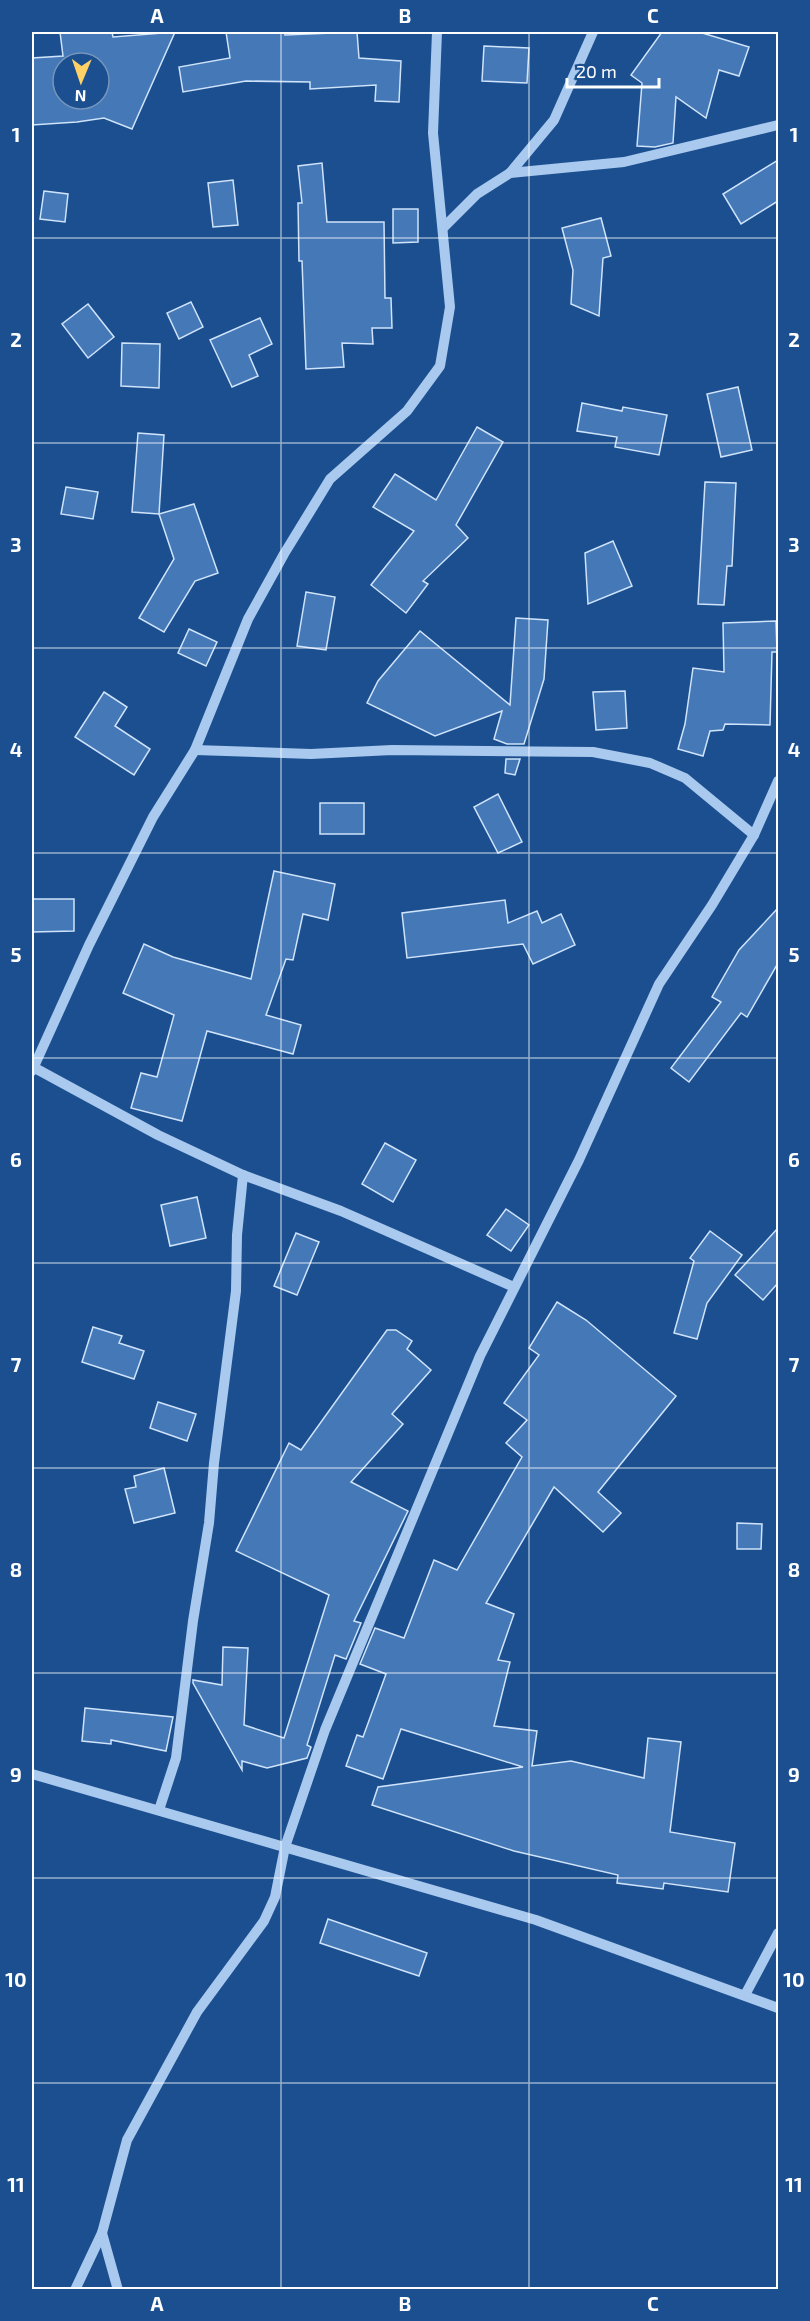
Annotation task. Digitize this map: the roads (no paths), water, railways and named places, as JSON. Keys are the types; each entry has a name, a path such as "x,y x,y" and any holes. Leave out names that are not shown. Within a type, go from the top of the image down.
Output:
{"street":[{"path":"437,32 433,133 444,227 450,307 440,366 407,411 330,479 248,619 195,750 153,817 89,945 32,1069 158,1135 243,1175 340,1211 514,1287"},
{"path":"444,227 477,194 510,173 554,120 593,32"},
{"path":"510,173 624,162 778,125"},
{"path":"195,750 311,754 392,750 593,752 650,763 685,778 754,835"},
{"path":"75,2289 102,2233 127,2140 197,2012 264,1921 275,1897 285,1847 325,1730 480,1356 579,1160 659,984 712,905 754,835 778,782"},
{"path":"159,1810 176,1758 193,1620 209,1523 214,1463 236,1291 237,1235 243,1175"},
{"path":"32,1774 536,1920 778,2008"},
{"path":"745,1995 778,1933"},
{"path":"102,2233 118,2289"}]}
